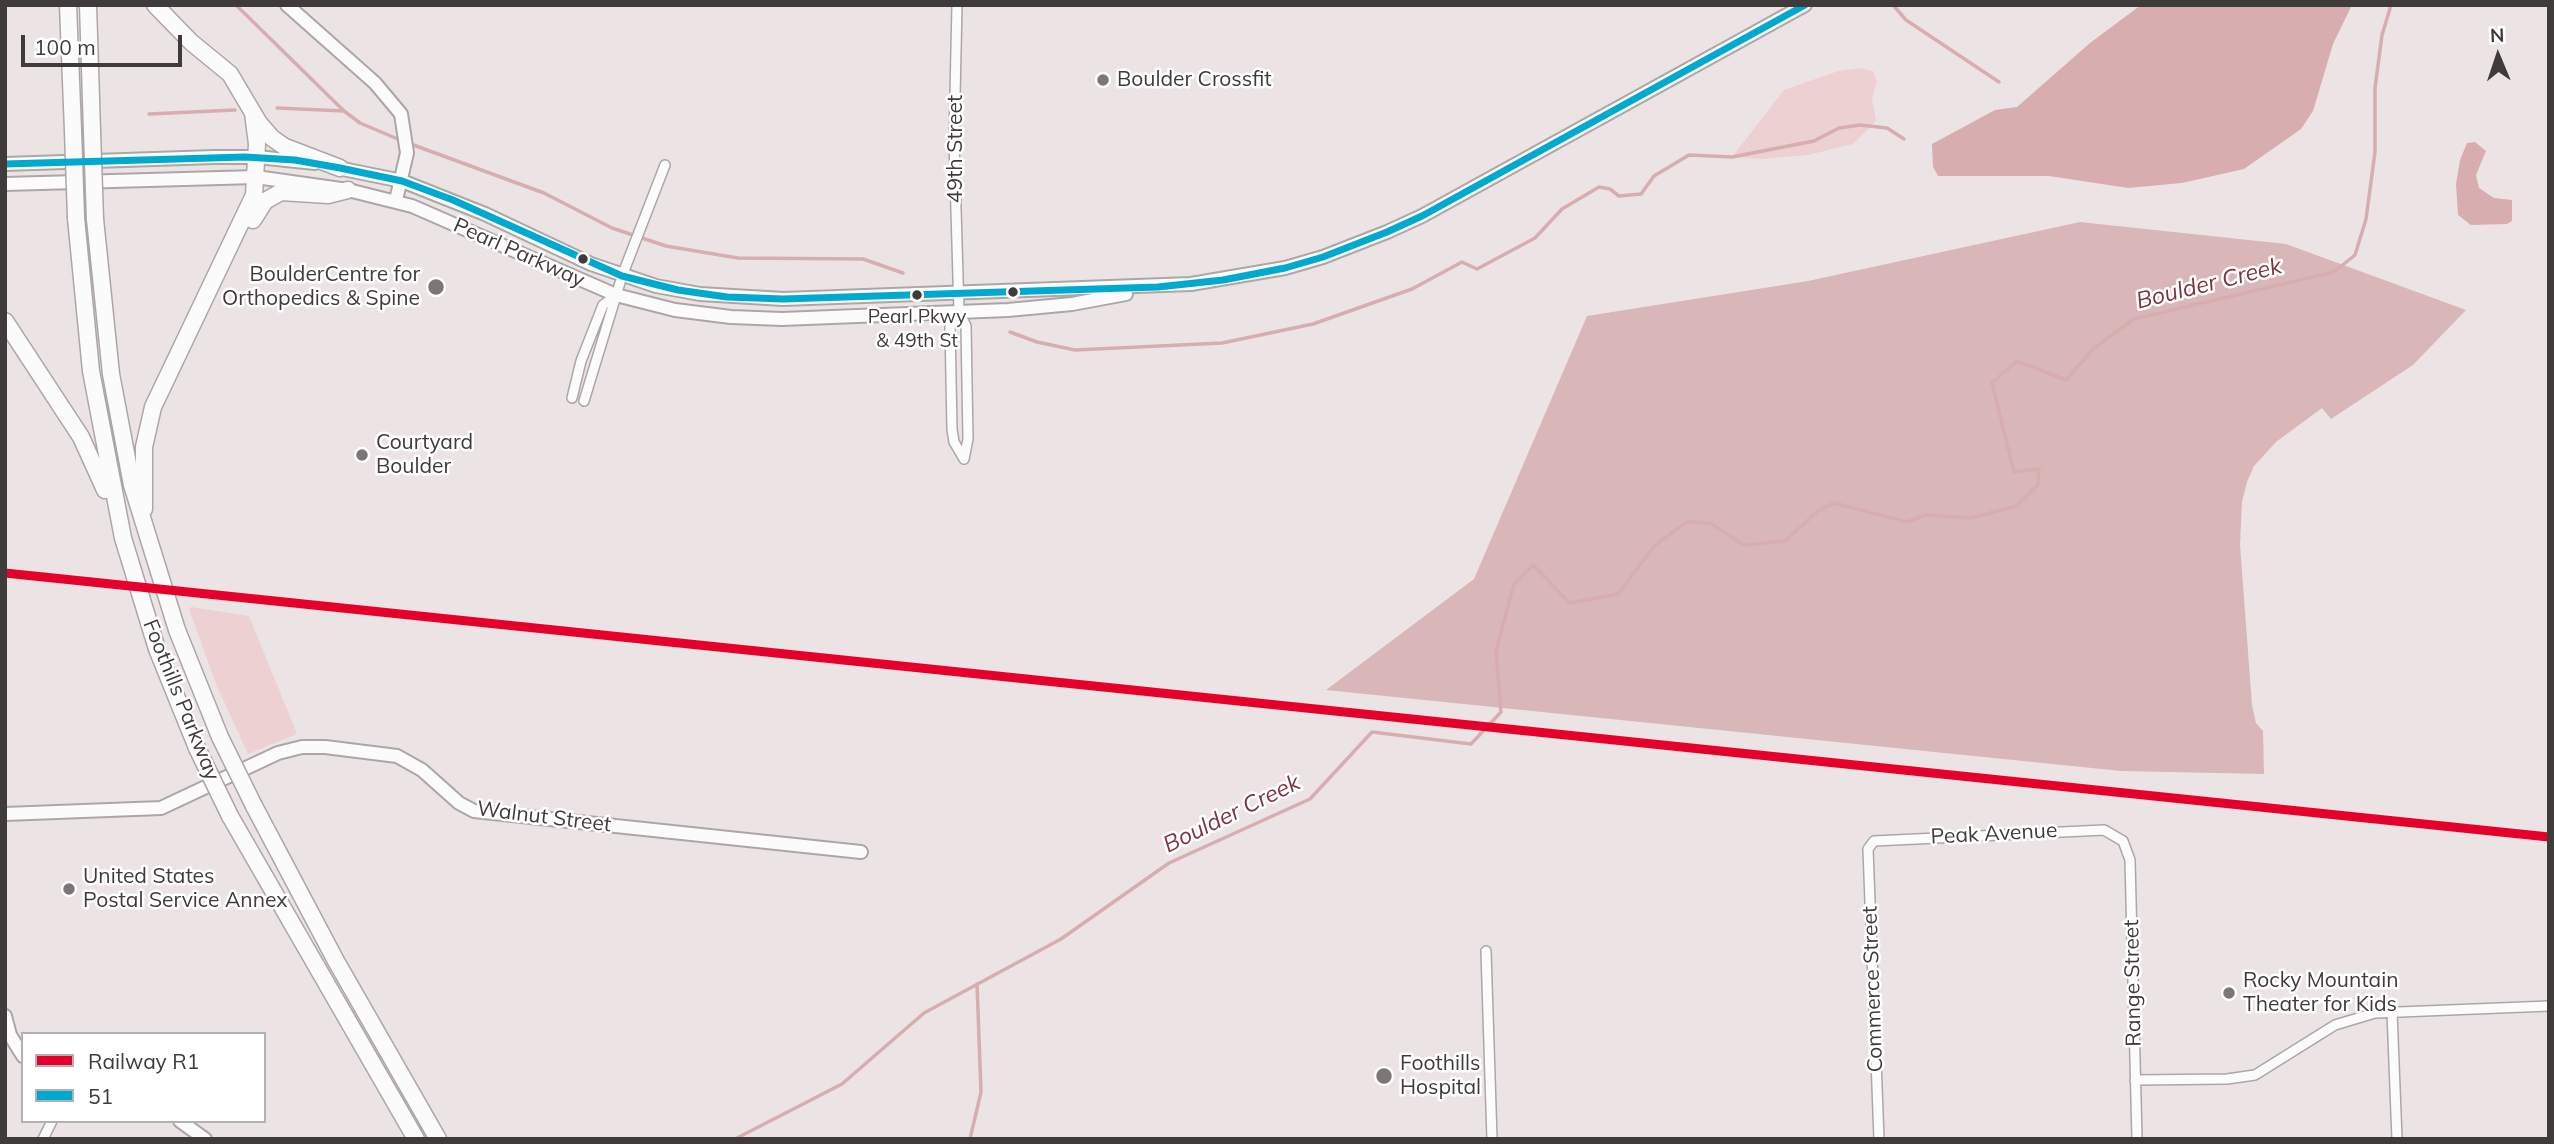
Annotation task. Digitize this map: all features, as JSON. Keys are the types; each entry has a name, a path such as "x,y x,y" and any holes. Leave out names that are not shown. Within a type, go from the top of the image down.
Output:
{"highway":[{"name":"Foothills Parkway","path":"68,5 76,218 87,346 123,538 149,627 197,748 230,816 416,1139"},
{"name":"Foothills Parkway","path":"88,5 95,219 104,327 117,416 132,485 150,546 177,629 220,737 342,973 438,1139"},
{"path":"155,5 191,42 230,74 265,132 285,147 340,168"},
{"path":"150,546 144,503 147,428 162,385 254,195 257,157 253,113"},
{"path":"205,300 222,282 265,201 281,192 328,195 348,190"},
{"path":"5,321 81,437 123,538"}],"main road":[{"path":"287,5 387,95 401,114 407,153 396,200"},
{"name":"Pearl Parkway","path":"5,164 257,157 340,168 402,181 453,200 622,276 678,290 756,299 1158,287 1223,280 1284,268 1387,232 1422,216 1805,5"},
{"name":"Pearl Parkway","path":"5,184 256,177 348,190 396,200 616,295 675,310 746,318 959,312 1072,304 1158,287"},
{"name":"Walnut Street","path":"5,814 166,807 278,753 302,747 325,747 397,756 422,770 459,803 474,811 861,852"},
{"path":"5,1016 10,1035 21,1053"},
{"path":"183,1123 205,1139"}],"street":[{"name":"49th Street","path":"957,5 954,141 959,312"},
{"path":"584,401 622,276 665,165"},
{"path":"572,398 581,361 598,316 603,305 616,295"},
{"path":"959,312 966,326 968,439 964,459 954,442 951,392 950,327 959,312"},
{"name":"Peak Avenue","path":"1874,841 2030,831 2104,830 2113,833"},
{"name":"Range Street","path":"2113,833 2123,841 2130,860 2137,1139"},
{"name":"Commerce Street","path":"1874,841 1868,849 1879,1139"},
{"path":"1486,951 1492,1139"},
{"path":"2135,1080 2227,1079 2255,1075 2335,1026 2361,1016 2392,1012 2549,1006"},
{"path":"2392,1012 2397,1139"},
{"path":"43,1139 51,1123"}],"shaded area":[{"path":"2141,5 2352,5 2333,44 2313,111 2301,129 2244,169 2182,183 2128,188 2049,176 1938,176 1933,167 1932,144 1995,110 2017,107 2090,43"},
{"path":"1860,68 1873,71 1877,81 1872,98 1876,121 1853,144 1808,155 1763,159 1732,157 1784,90 1838,71"},
{"path":"2475,142 2486,151 2476,175 2479,188 2494,198 2512,200 2512,221 2507,224 2471,225 2458,215 2456,184 2460,160 2467,143"},
{"path":"2080,222 2286,244 2466,310 2413,365 2331,419 2322,408 2276,442 2254,466 2247,482 2242,502 2240,545 2252,705 2256,723 2263,731 2264,774 2121,771 1326,690 1474,579 1587,316 1808,281"},
{"path":"191,607 249,616 297,734 248,754 216,684 189,609"}],"waterway":[{"path":"236,5 344,111 360,123 400,140"},
{"path":"1893,5 1906,20 1999,82"},
{"name":"Boulder Creek","path":"735,1139 842,1084 924,1013 1061,939 1169,863 1310,799 1372,732 1471,744 1501,712 1496,651 1514,584 1533,565 1570,603 1618,594 1655,545 1687,522 1710,523 1744,545 1785,541 1818,511 1834,503 1907,522 1925,515 1971,518 2016,506 2038,485 2039,469 2014,472 1992,383 2017,361 2066,380 2093,349 2134,319 2334,272 2355,255 2366,219 2375,152 2375,88 2382,35 2391,5"},
{"path":"277,108 344,111"},
{"path":"149,114 235,110"},
{"path":"1010,332 1037,342 1075,350 1222,343 1313,324 1412,289 1462,262 1477,269 1535,238 1562,209 1599,187 1610,189 1619,196 1641,194 1654,176 1689,155 1732,157 1814,141 1839,128 1860,125 1887,128 1904,139"},
{"path":"408,143 544,193 612,228 666,246 738,258 863,259 903,273"},
{"path":"970,1139 981,1092 977,984"}],"rail line":[{"name":"R1","path":"5,573 2549,837"}],"transit line":[{"name":"51","path":"5,164 245,157 295,160 340,168 402,181 453,200 622,276 678,290 727,297 783,299 1158,287 1223,280 1285,268 1323,257 1387,232 1422,216 1805,5"}],"place":[{"name":"Boulder Crossfit","path":"1103,80"},
{"name":"BoulderCentre for Orthopedics & Spine","path":"436,287"},
{"name":"Pearl Pkwy & 49th St","path":"917,295"},
{"name":"Courtyard Boulder","path":"362,455"},
{"name":"United States Postal Service Annex","path":"69,889"},
{"name":"Rocky Mountain Theater for Kids","path":"2229,993"},
{"name":"Foothills Hospital","path":"1384,1076"}]}
